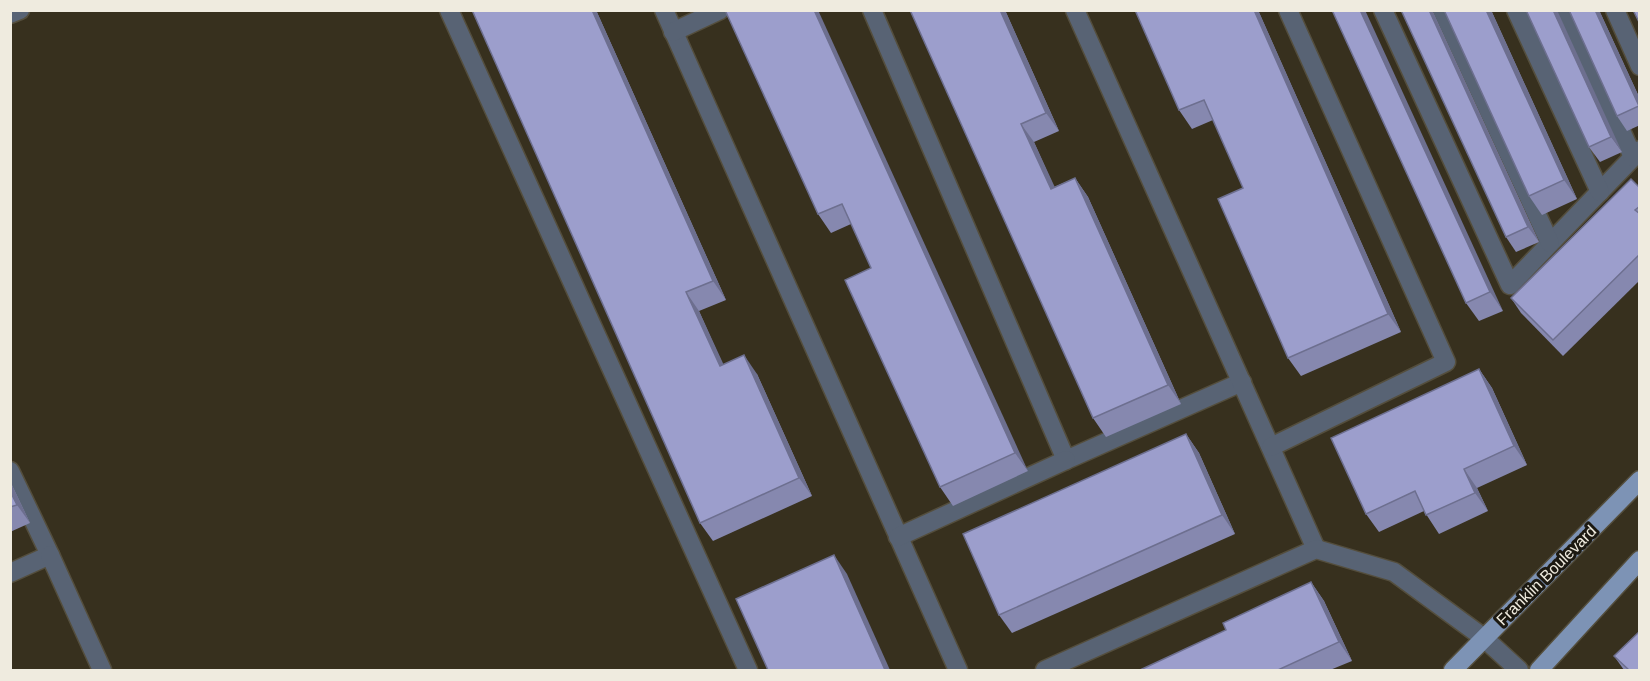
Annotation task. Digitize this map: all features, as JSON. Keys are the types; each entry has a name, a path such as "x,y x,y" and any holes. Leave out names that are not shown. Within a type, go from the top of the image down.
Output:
{"main road":[{"name":"Franklin Boulevard","path":"1454,670 1640,480"},
{"path":"1539,670 1640,560"}],"lane":[{"path":"10,14 20,10"},
{"path":"449,10 748,670"},
{"path":"664,10 958,670"},
{"path":"673,32 720,10"},
{"path":"872,10 1066,460"},
{"path":"1075,10 1316,549"},
{"path":"1270,447 1446,362 1288,10"},
{"path":"1383,10 1510,285 1636,154 1566,10"},
{"path":"1442,10 1550,243"},
{"path":"1516,10 1600,192"},
{"path":"1615,10 1640,66"},
{"path":"898,537 1242,382"},
{"path":"10,471 102,670"},
{"path":"1046,670 1316,549 1394,572 1484,638 1519,670"},
{"path":"10,573 50,555"}],"building":[{"path":"472,10 592,10 713,281 686,292 720,366 744,355 799,478 700,523"},
{"path":"725,10 814,10 1015,453 940,487 845,280 871,268 842,204 818,214"},
{"path":"910,10 1000,10 1046,113 1021,124 1051,189 1075,178 1168,385 1093,418"},
{"path":"1135,10 1254,10 1388,314 1288,358 1218,199 1243,188 1204,100 1179,110"},
{"path":"1332,10 1360,10 1490,292 1466,303"},
{"path":"1401,10 1429,10 1528,227 1506,237"},
{"path":"1444,10 1486,10 1564,180 1529,196"},
{"path":"1526,10 1553,10 1611,137 1589,147"},
{"path":"1569,10 1595,10 1639,106 1617,116"},
{"path":"1633,10 1640,10 1640,24"},
{"path":"1631,179 1640,188 1640,206 1635,210 1640,214 1640,254 1553,340 1511,298"},
{"path":"1479,369 1514,446 1464,469 1475,493 1426,515 1415,491 1366,514 1331,438"},
{"path":"1186,434 1222,515 999,615 963,534"},
{"path":"10,491 17,505 10,507"},
{"path":"834,555 885,670 768,670 736,599"},
{"path":"1311,582 1339,642 1278,670 1140,670 1226,630 1223,623"},
{"path":"1640,631 1640,670 1629,670 1614,656"}]}
